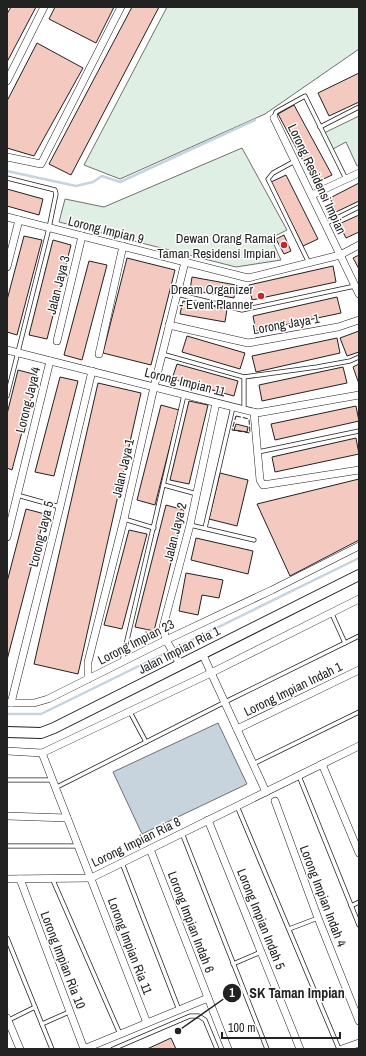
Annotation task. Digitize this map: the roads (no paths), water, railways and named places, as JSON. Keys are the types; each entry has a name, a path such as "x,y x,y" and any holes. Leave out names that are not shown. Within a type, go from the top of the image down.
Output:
{"street":[{"path":"7,81 44,7"},
{"path":"7,156 41,164 121,7"},
{"name":"Lorong Residensi Impian","path":"274,118 340,255 356,283 359,294"},
{"path":"312,195 359,173"},
{"name":"Lorong Impian 9","path":"7,217 248,278 340,255 359,245"},
{"path":"7,266 9,250 19,220"},
{"name":"Jalan Jaya 3","path":"57,341 82,236"},
{"path":"99,354 123,246"},
{"name":"Jalan Jaya 1","path":"88,679 88,662 124,519 154,387 185,262"},
{"name":"Lorong Jaya 1","path":"169,325 248,343 338,327 359,320"},
{"name":"Lorong Impian 11","path":"7,350 254,412 359,394"},
{"name":"Lorong Jaya 4","path":"7,537 50,361"},
{"name":"Lorong Jaya 5","path":"9,703 60,507 92,371"},
{"name":"Jalan Jaya 2","path":"178,660 166,640 163,627 190,525 216,403"},
{"path":"254,412 260,480 264,485 359,470"},
{"name":"Lorong Impian 23","path":"9,703 34,703 48,699 359,546"},
{"name":"Jalan Impian Ria 1","path":"7,732 41,733 54,728 178,660 202,653 359,575"},
{"path":"7,751 42,753 211,673 359,600"},
{"path":"202,653 266,792"},
{"name":"Lorong Impian Indah 1","path":"237,729 359,670"},
{"name":"Lorong Impian Ria 8","path":"7,879 91,878 359,746"},
{"name":"Lorong Impian Ria 11","path":"42,753 147,1023"},
{"path":"322,764 359,853"},
{"name":"Lorong Impian Indah 4","path":"275,801 318,918 359,1021"},
{"path":"7,816 67,818"},
{"name":"Lorong Impian Indah 5","path":"208,820 300,1049"},
{"name":"Lorong Impian Indah 6","path":"150,849 228,1049"},
{"name":"Lorong Impian Ria 10","path":"20,879 84,1049"},
{"path":"84,1049 208,998"},
{"path":"7,1020 20,1049"},
{"path":"341,1049 359,1043"}],"lane":[{"path":"274,118 276,112 305,96 346,179"},
{"path":"320,127 359,107"},
{"path":"295,162 273,173 268,178 309,263"},
{"path":"7,178 55,190 56,194 18,353 8,384 7,396"},
{"path":"325,224 359,207"},
{"path":"177,294 242,310 356,283"},
{"path":"162,354 244,377 318,367 350,361 359,357"},
{"path":"244,377 244,410"},
{"path":"122,662 184,395"},
{"path":"204,528 233,407"},
{"path":"257,452 359,431"},
{"path":"164,485 197,494"},
{"path":"17,496 60,507"},
{"path":"124,519 154,528"},
{"path":"190,525 254,540"},
{"path":"332,614 345,643"},
{"path":"55,788 359,636"},
{"path":"130,712 146,742"},
{"path":"253,764 359,712"},
{"path":"299,776 359,926"},
{"path":"7,780 52,780"},
{"path":"238,806 341,1049"},
{"path":"182,833 267,1049"},
{"path":"7,846 78,846"},
{"path":"122,863 179,1010"},
{"path":"52,878 120,1034"},
{"path":"351,906 359,902"},
{"path":"289,929 318,918"},
{"path":"7,938 52,1049"},
{"path":"233,964 261,952"},
{"path":"7,1020 35,1007"},
{"path":"42,1024 70,1012"},
{"path":"113,1049 190,1016 199,1016 205,1020 217,1049"}],"waterway":[{"path":"7,171 76,186 93,182 102,176 120,182 255,120"},
{"path":"7,714 41,714 359,558"}],"place":[{"name":"Dewan Orang Ramai Taman Residensi Impian","path":"284,245"},
{"name":"Dream Organizer - Event Planner","path":"261,296"},
{"name":"SK Taman Impian","path":"178,1031"}]}
